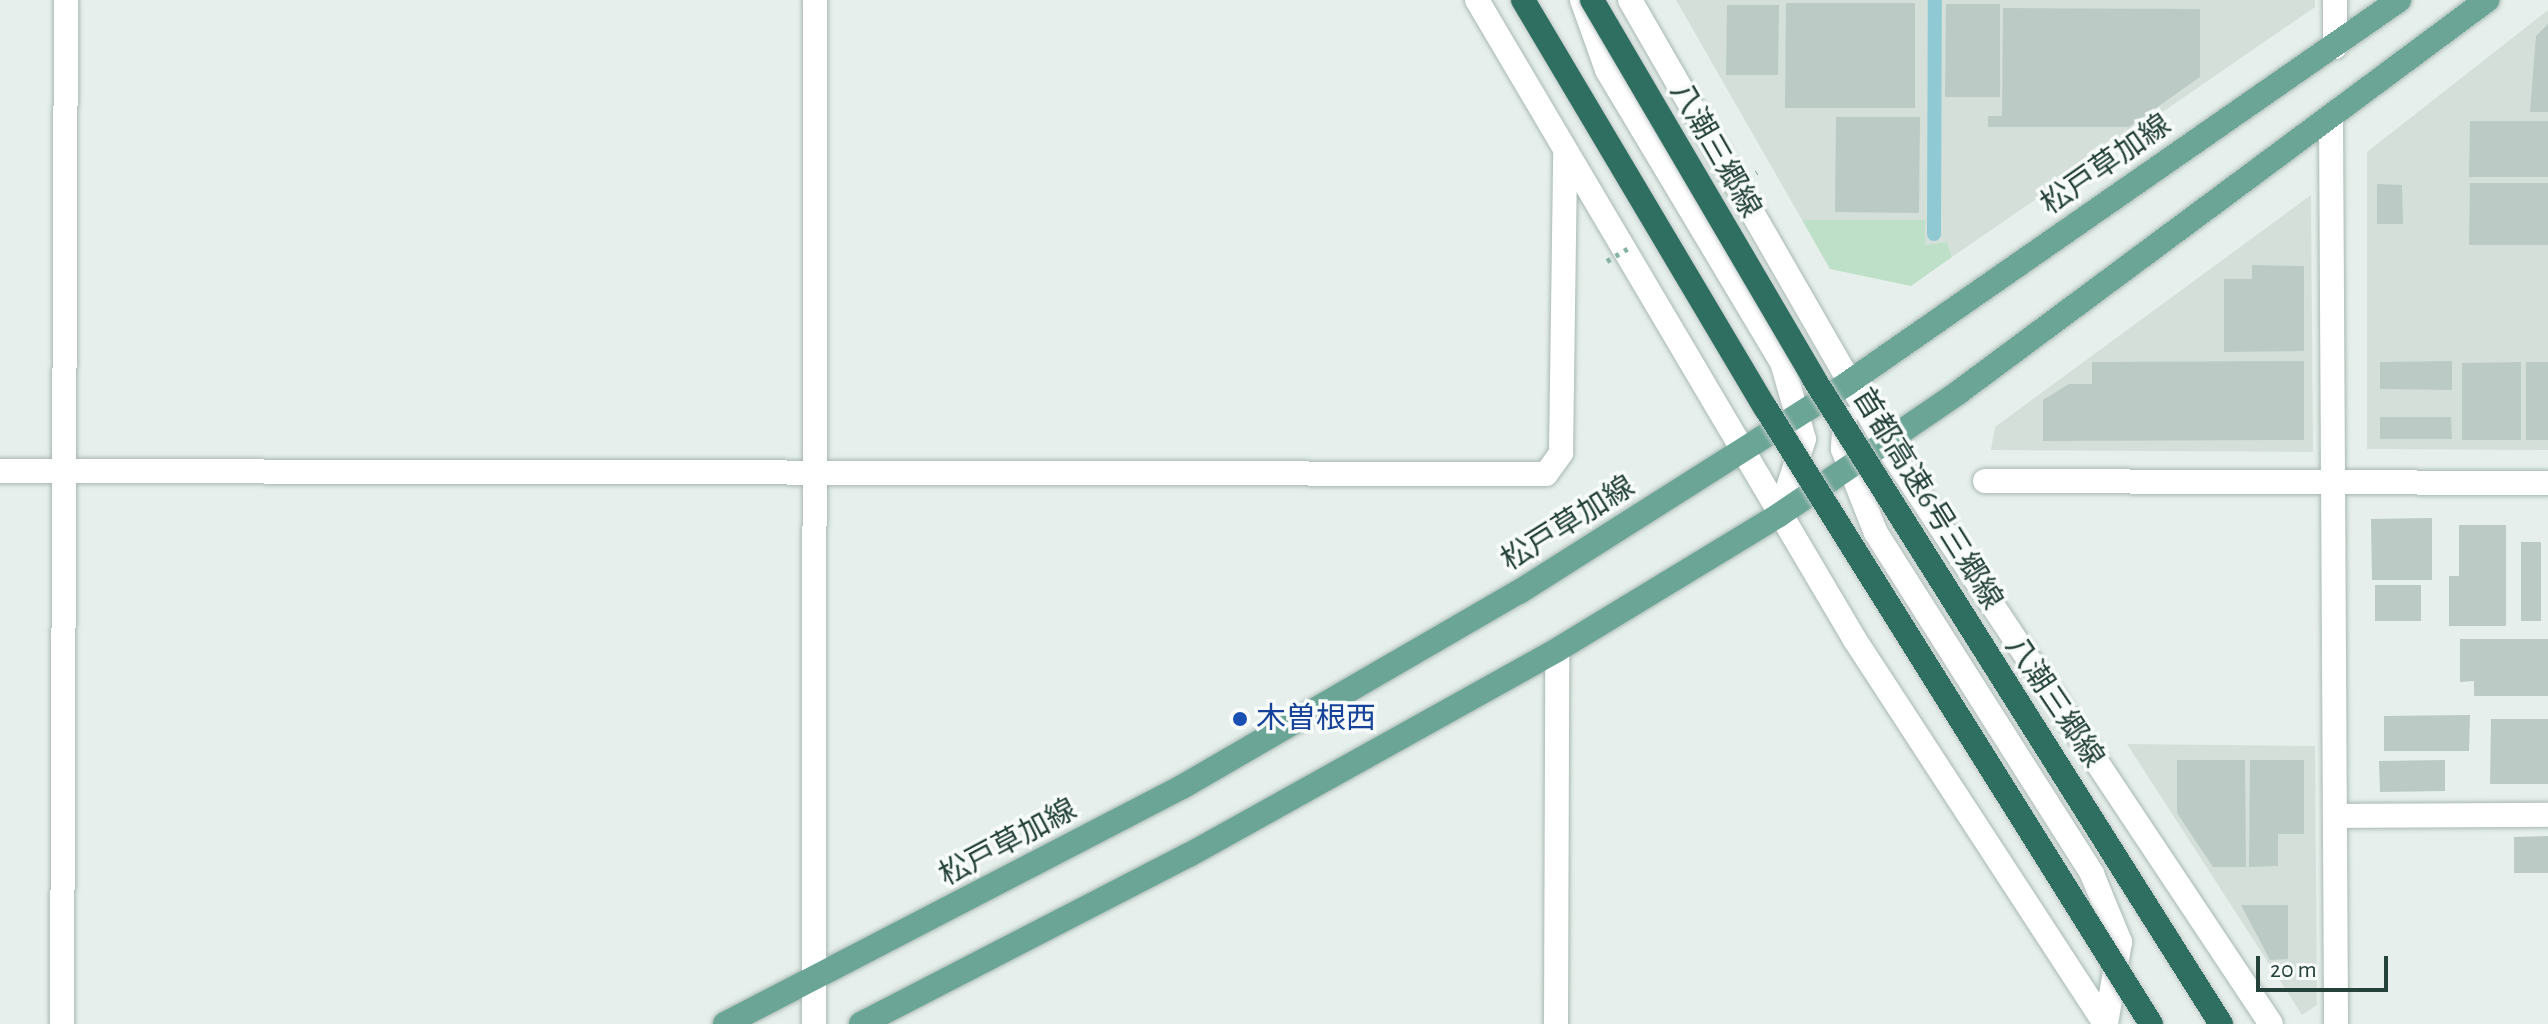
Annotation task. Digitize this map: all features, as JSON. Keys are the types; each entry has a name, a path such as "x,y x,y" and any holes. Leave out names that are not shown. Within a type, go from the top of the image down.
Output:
{"highway":[{"path":"1523,0 1765,407 2151,1024"},
{"name":"首都高速6号三郷線","path":"1592,0 1814,379 2221,1024"}],"main road":[{"name":"松戸草加線","path":"725,1024 813,981 1381,676 1742,453 1848,383 2399,0"},
{"path":"861,1024 1189,855 1557,650 1779,515 1886,445 2331,120 2487,0"}],"street":[{"path":"62,1024 61,473 66,0"},
{"path":"814,1024 815,0"},
{"path":"1477,0 1779,515 2106,1024"},
{"path":"1582,0 1607,70 1782,362 1804,439 1779,515"},
{"name":"八潮三郷線","path":"1630,0 1886,445 2271,1024"},
{"path":"2335,0 2335,47"},
{"path":"2331,120 2336,1024"},
{"path":"0,471 813,470 1546,474 1561,453 1565,152"},
{"path":"1848,383 1843,449 1876,533 2092,874 2120,942 2106,1024"},
{"path":"1985,481 2548,483"},
{"path":"1556,1024 1557,650"},
{"path":"2335,816 2548,815"}],"shaded area":[{"path":"1676,0 2315,0 2315,7 1952,257 1947,242 1925,245 1924,220 1802,220"},
{"path":"2548,10 2548,450 2367,449 2367,152"},
{"path":"2311,195 2313,452 1991,450 1995,427"},
{"path":"2127,744 2315,746 2317,1005 2302,1015"}],"green space":[{"path":"1802,220 1925,220 1925,245 1947,242 1952,257 1911,286 1830,269"}],"building":[{"path":"1786,3 1915,3 1915,108 1785,108"},
{"path":"1946,4 2000,4 2000,97 1945,97"},
{"path":"1727,5 1779,5 1778,75 1726,75"},
{"path":"2003,8 2200,9 2200,77 2129,127 1988,127 1988,116 2002,116"},
{"path":"2548,24 2548,112 2530,112 2536,36"},
{"path":"1836,117 1920,117 1919,213 1835,212"},
{"path":"2470,121 2548,121 2548,177 2469,177"},
{"path":"2470,183 2548,183 2548,245 2469,245"},
{"path":"2377,184 2402,185 2403,224 2377,224"},
{"path":"2252,265 2304,266 2304,351 2224,352 2224,279 2252,279"},
{"path":"2304,361 2304,440 2043,441 2043,400 2069,384 2092,384 2092,362"},
{"path":"2452,361 2452,390 2380,389 2380,362"},
{"path":"2521,362 2521,440 2462,440 2462,363"},
{"path":"2526,362 2548,362 2548,440 2526,440"},
{"path":"2380,417 2451,417 2452,439 2380,439"},
{"path":"2432,518 2432,580 2372,580 2371,519"},
{"path":"2459,525 2506,525 2506,626 2449,626 2449,576 2459,576"},
{"path":"2521,542 2541,542 2541,621 2521,621"},
{"path":"2375,585 2421,585 2421,621 2375,621"},
{"path":"2460,639 2548,639 2548,696 2474,696 2474,681 2460,682"},
{"path":"2470,715 2469,751 2384,751 2384,716"},
{"path":"2491,719 2548,719 2548,784 2490,784"},
{"path":"2177,760 2245,760 2246,867 2213,867 2177,813"},
{"path":"2250,760 2304,760 2304,834 2278,834 2278,866 2249,867"},
{"path":"2445,760 2445,791 2380,792 2379,761"},
{"path":"2548,836 2548,873 2514,873 2514,837"},
{"path":"2241,905 2288,905 2288,959 2270,960"}],"waterway":[{"path":"1934,234 1935,0"}],"place":[{"name":"木曽根西","path":"1240,719"}]}
